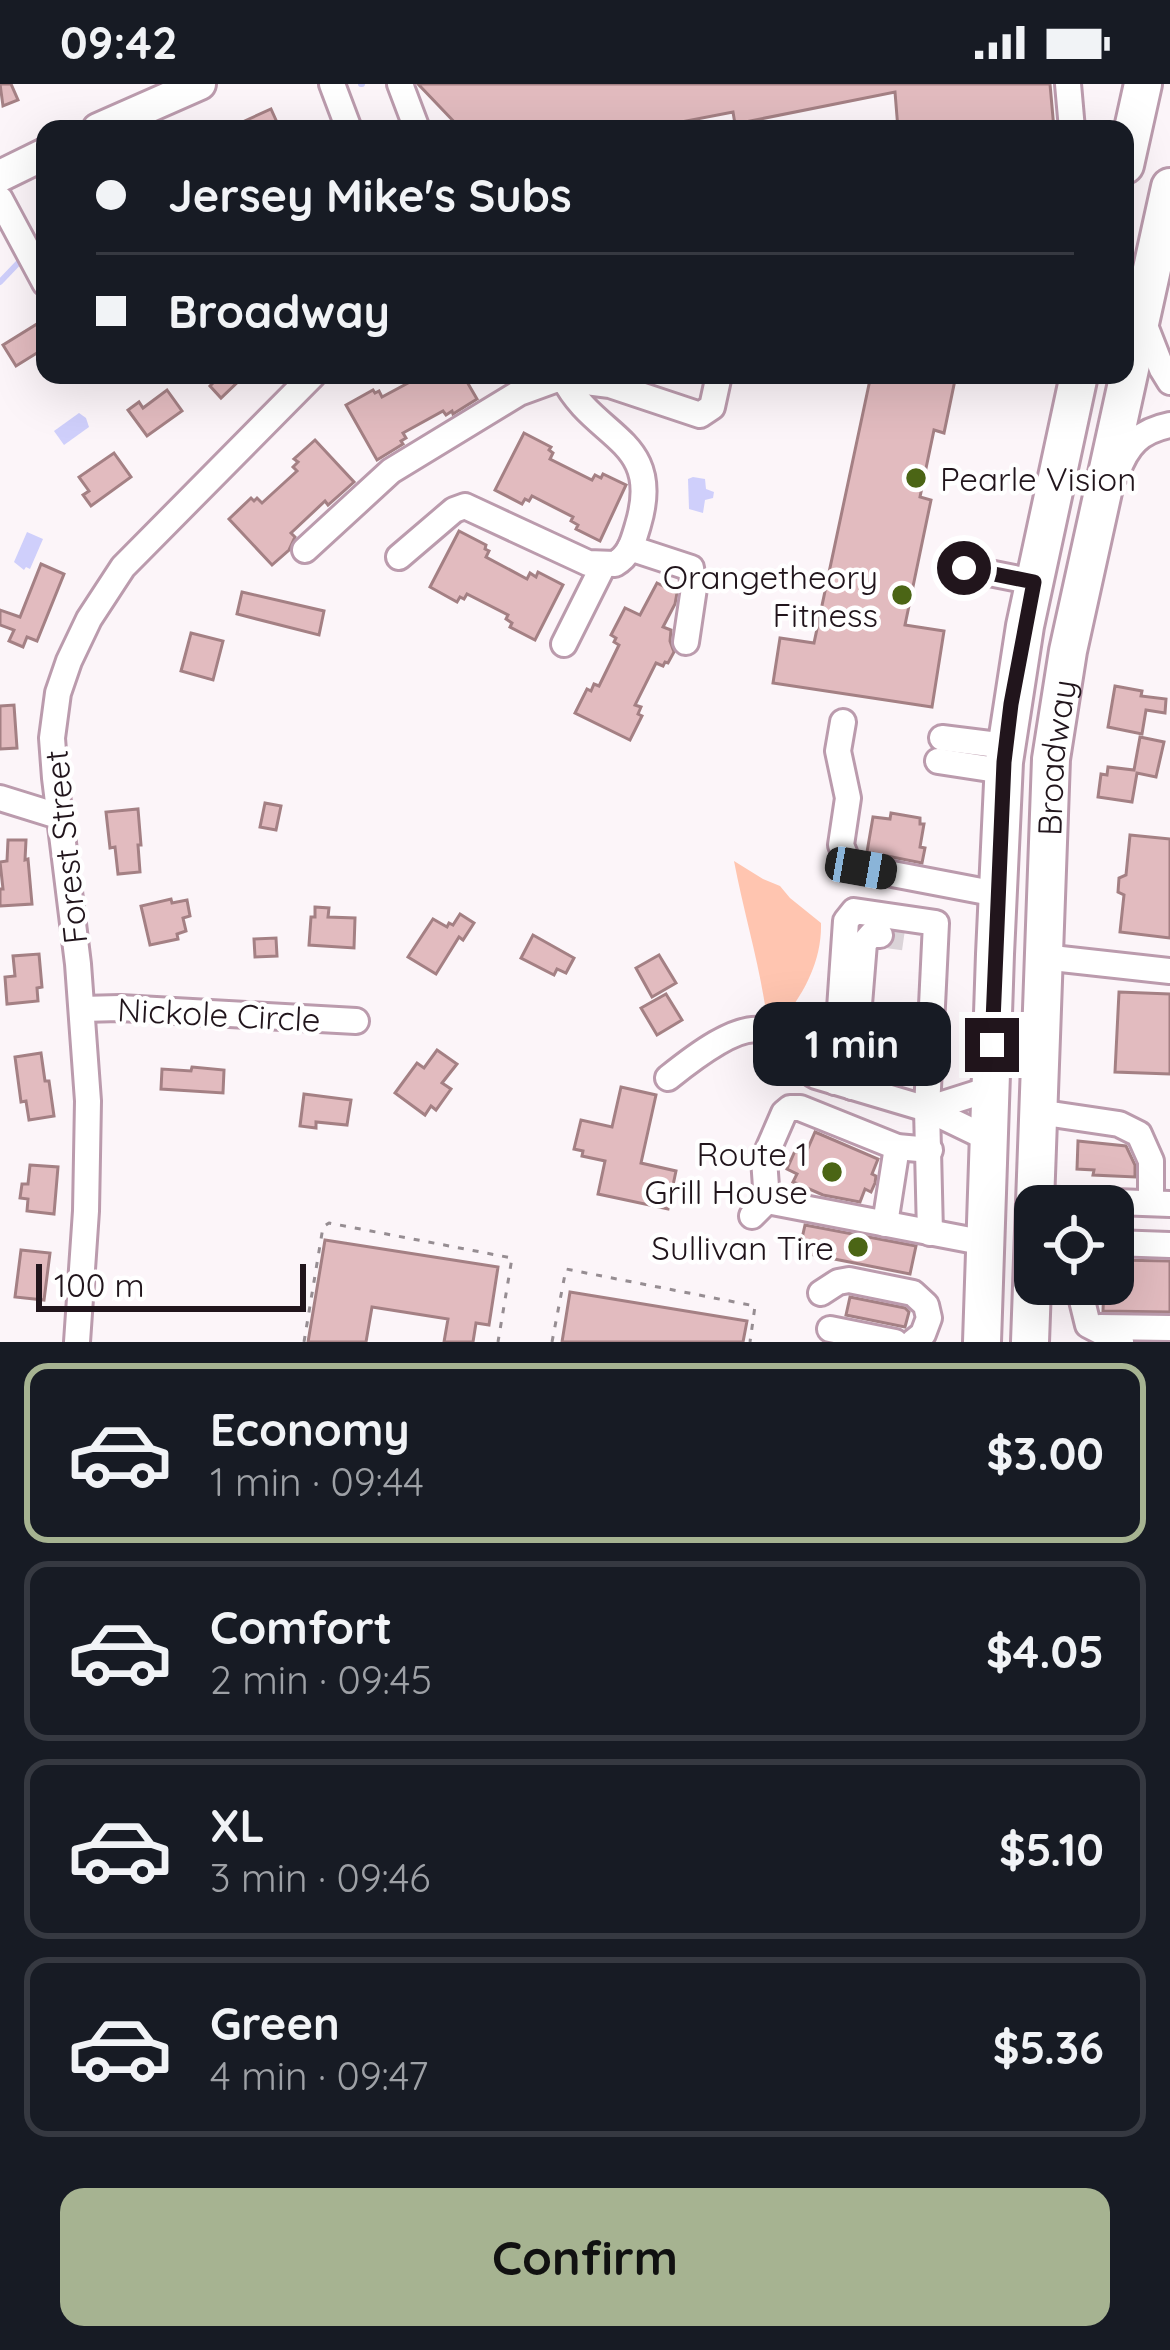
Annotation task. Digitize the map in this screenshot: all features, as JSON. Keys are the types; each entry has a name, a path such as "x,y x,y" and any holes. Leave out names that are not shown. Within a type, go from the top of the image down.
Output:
{"highway":[{"path":"1134,124 1143,84"},
{"name":"Broadway","path":"1134,348 1170,187"},
{"name":"Broadway","path":"982,1341 1005,758 1034,582 1077,384"},
{"name":"Broadway","path":"1035,1185 1052,759 1068,651 1126,384"},
{"name":"Broadway","path":"1030,1342 1032,1305"}],"main road":[{"path":"118,120 200,84"},
{"path":"0,176 36,158"}],"street":[{"path":"332,84 346,120"},
{"path":"400,84 414,120"},
{"path":"1068,84 1071,120"},
{"path":"0,200 34,263"},
{"path":"1141,316 1170,382"},
{"name":"Forest Street","path":"77,1342 88,1147 82,1009 53,759 55,710 69,661 89,619 123,568 304,384"},
{"path":"305,550 391,471 543,384"},
{"path":"399,557 465,506 588,563 619,562 630,548 642,510 642,474 631,450 579,404 568,384"},
{"path":"605,384 700,415 712,407 717,384"},
{"path":"1091,543 1124,456 1141,435 1170,425"},
{"path":"630,548 691,568 694,588 686,642"},
{"path":"564,644 603,566"},
{"path":"964,568 1034,582"},
{"path":"842,722 838,751 849,800 841,844 847,860 861,868 997,895"},
{"path":"940,750 1005,758"},
{"path":"0,798 58,816"},
{"path":"843,1084 846,921 854,911 928,935 930,1233"},
{"path":"843,1084 856,1038 864,943 872,934 880,935"},
{"path":"1043,957 1170,970"},
{"name":"Nickole Circle","path":"82,1009 356,1021"},
{"path":"668,1078 735,1034 756,1029 769,1033 805,1071 927,1109 989,1139"},
{"path":"927,1109 990,1089"},
{"path":"930,1150 897,1147 790,1108 764,1159 760,1209 885,1224 986,1243"},
{"path":"1038,1112 1119,1124 1139,1134 1151,1161 1160,1204"},
{"path":"885,1224 897,1147"},
{"path":"1134,1244 1170,1245"},
{"path":"821,1293 849,1280 914,1293 926,1306 928,1318 923,1334 914,1342"},
{"path":"1084,1305 1089,1326 1121,1342"},
{"path":"1089,1326 1158,1332"},
{"path":"830,1329 895,1342"}],"path":[{"path":"304,1342 323,1228 329,1223 512,1258 498,1342"},
{"path":"553,1342 566,1269 755,1306 750,1342"}],"shaded area":[{"path":"734,861 780,886 821,923 810,976 780,1023 767,1019"}],"water":[{"path":"79,413 89,427 64,445 54,431"},
{"path":"688,479 705,479 706,489 714,492 713,498 705,500 703,513 689,509"},
{"path":"27,532 43,539 30,569 24,570 14,562"}],"building":[{"path":"0,84 11,84 18,100 3,106"},
{"path":"418,84 1050,84 1053,120 897,120 895,92 755,120 734,120 733,112 692,120 452,120"},
{"path":"271,109 276,120 247,120"},
{"path":"36,325 36,354 16,366 3,345"},
{"path":"212,384 236,384 221,398"},
{"path":"406,384 468,384 477,399 453,414 443,411 403,433 403,444 377,460 346,405 373,390 382,397"},
{"path":"869,384 954,384 944,433 934,430 920,497 931,500 905,625 944,631 932,707 773,683 780,638 814,643"},
{"path":"167,390 182,411 147,436 128,410 139,402 143,408"},
{"path":"524,433 551,447 550,459 592,480 603,474 626,485 600,541 576,529 573,517 532,496 522,504 495,490"},
{"path":"315,440 354,482 291,533 295,537 289,550 272,565 229,519 251,498 262,503 297,471 294,459"},
{"path":"114,453 131,477 91,506 83,495 89,491 79,477"},
{"path":"459,531 486,545 486,557 527,579 538,572 563,585 535,640 510,627 508,615 467,594 457,602 430,587"},
{"path":"41,564 64,574 37,641 27,637 23,647 9,641 14,630 0,625 0,610 20,617"},
{"path":"657,583 677,593 663,627 671,630 674,652 668,663 656,663 635,705 641,707 638,714 642,716 630,740 575,713 587,689 599,686 619,645 611,635 625,608 640,615"},
{"path":"242,592 324,611 319,635 237,614"},
{"path":"191,633 223,641 213,680 181,671"},
{"path":"1115,686 1166,699 1165,713 1146,710 1142,734 1108,727"},
{"path":"14,705 17,748 0,749 0,706"},
{"path":"1140,737 1164,742 1156,777 1137,773 1132,802 1098,797 1101,774 1107,775 1108,767 1134,770"},
{"path":"265,803 281,806 276,830 260,827"},
{"path":"138,809 140,872 118,874 106,812"},
{"path":"891,813 920,818 924,824 922,863 867,852 873,817 890,819"},
{"path":"1130,835 1170,839 1170,938 1120,932 1124,895 1118,892 1119,878 1126,875"},
{"path":"8,840 26,840 32,904 0,906 0,862 7,861"},
{"path":"171,899 172,903 187,900 186,931 177,934 178,939 150,945 141,906"},
{"path":"315,907 329,908 328,917 355,918 354,948 309,945"},
{"path":"460,914 474,923 463,940 459,937 436,974 408,957 433,919 447,927"},
{"path":"533,935 574,958 566,973 557,969 554,975 521,958"},
{"path":"276,938 277,956 255,957 254,939"},
{"path":"39,954 42,987 37,988 38,1001 7,1004 5,977 15,976 13,956"},
{"path":"659,955 676,983 652,997 636,968"},
{"path":"1119,992 1170,994 1170,1074 1115,1072"},
{"path":"666,994 682,1020 657,1035 641,1008"},
{"path":"876,1004 899,1006 897,1029 914,1031 913,1056 899,1055 896,1081 869,1075"},
{"path":"437,1050 457,1064 442,1083 451,1089 436,1110 431,1106 425,1115 395,1093 417,1063 424,1068"},
{"path":"41,1053 54,1116 29,1120 26,1101 21,1102 15,1057"},
{"path":"192,1067 224,1070 223,1093 161,1089 162,1069 191,1071"},
{"path":"621,1087 656,1095 641,1163 676,1171 668,1209 598,1194 605,1161 582,1156 583,1151 574,1149 581,1120 612,1127"},
{"path":"304,1094 351,1100 347,1125 316,1122 316,1128 300,1126"},
{"name":"Route 1 Grill House","path":"815,1132 878,1159 872,1174 875,1183 871,1192 865,1189 860,1202 823,1195 793,1182 797,1174 787,1169 795,1151 805,1155"},
{"path":"1078,1141 1126,1146 1135,1177 1093,1175 1094,1170 1077,1169"},
{"path":"30,1165 58,1167 54,1214 27,1211 28,1199 20,1198"},
{"name":"Sullivan Tire","path":"805,1225 916,1246 910,1274 799,1252"},
{"path":"325,1240 498,1267 489,1325 476,1323 473,1342 444,1342 448,1319 372,1307 366,1342 308,1342"},
{"path":"21,1250 50,1253 44,1300 15,1297"},
{"path":"1134,1260 1170,1261 1170,1312 1103,1311 1103,1305 1134,1305"},
{"path":"570,1292 747,1321 743,1342 562,1342"},
{"path":"850,1297 905,1308 909,1312 905,1327 846,1315"}],"waterway":[{"path":"0,282 22,259"}],"tunnel":[{"path":"880,935 915,940"}],"place":[{"name":"Pearle Vision","path":"916,478"},
{"name":"Orangetheory Fitness","path":"902,595"},
{"name":"Route 1 Grill House","path":"832,1172"},
{"name":"Sullivan Tire","path":"858,1247"}],"route":[{"path":"964,568 1034,582 1004,762 992,1045"}]}
